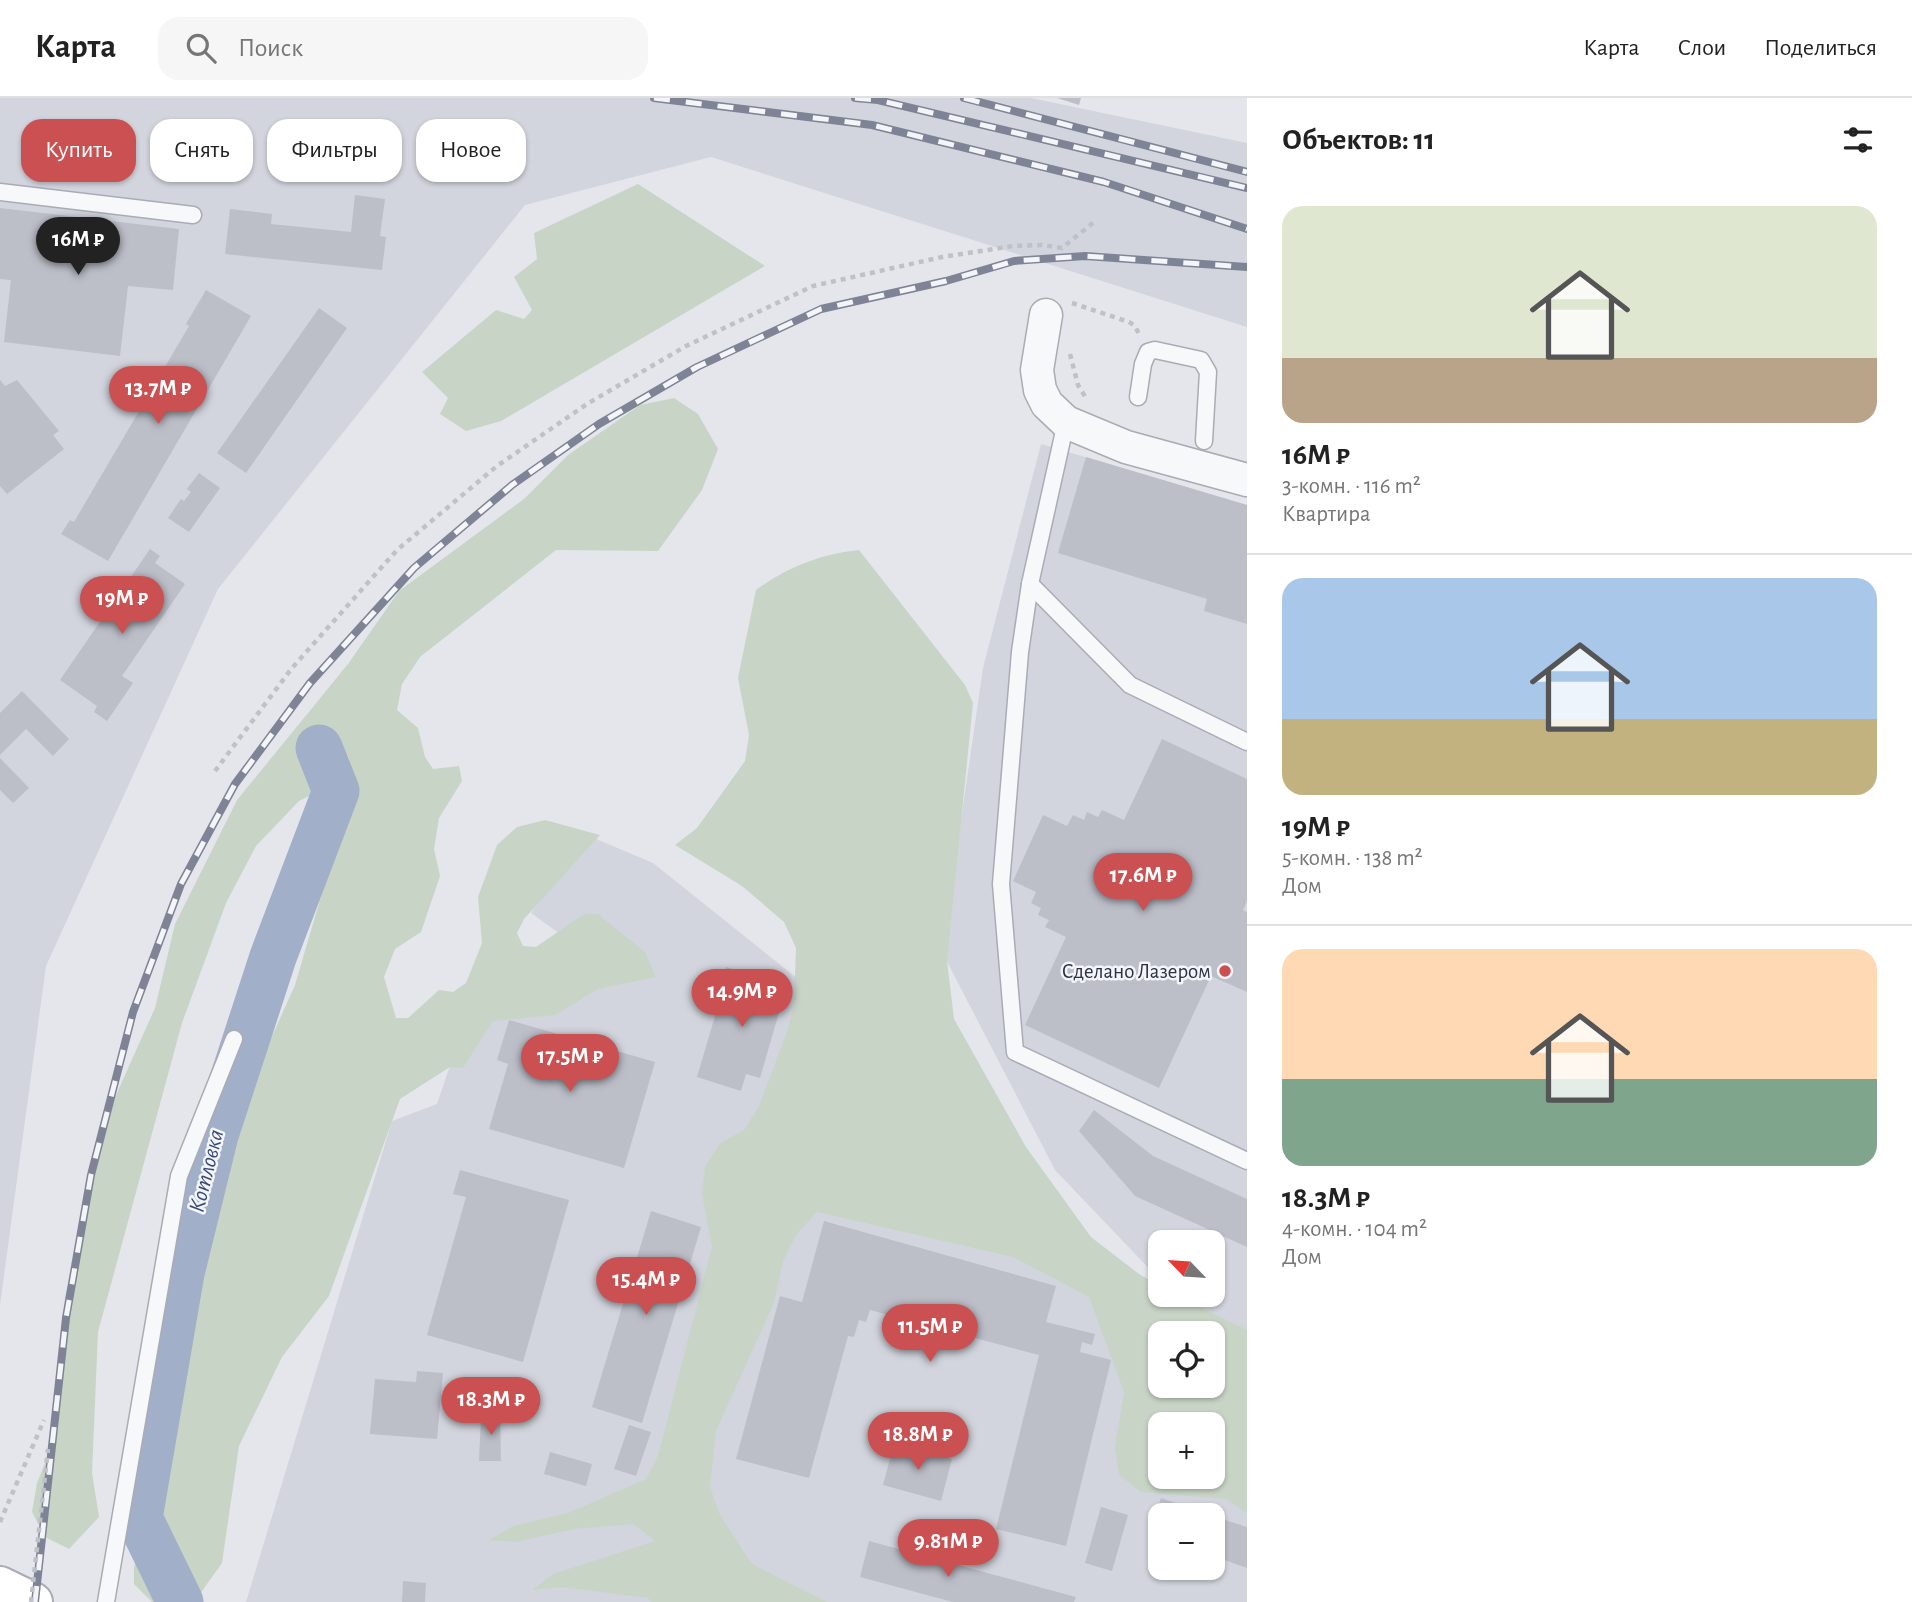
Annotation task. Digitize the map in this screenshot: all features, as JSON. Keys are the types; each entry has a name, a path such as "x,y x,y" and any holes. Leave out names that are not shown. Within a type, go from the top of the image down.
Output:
{"street":[{"path":"1059,309 1037,370 1040,390 1047,404 1066,422 1126,447 1247,480"},
{"path":"0,1586 32,1602"}],"lane":[{"path":"0,192 193,215"},
{"path":"1138,397 1143,364 1148,352 1201,360 1208,372 1204,441"},
{"path":"1066,422 1030,584 1020,652 1001,884 1015,1052 1247,1161"},
{"path":"1030,584 1130,685 1247,741"},
{"path":"106,1602 179,1175 234,1039"}],"path":[{"path":"215,771 292,668 397,551 497,466 587,404 686,346 813,286 942,257 1013,246 1042,245 1062,248 1094,222"},
{"path":"1059,309 1129,322 1135,326 1148,352"},
{"path":"0,1522 44,1420"},
{"path":"32,1602 48,1450"}],"shaded area":[{"path":"0,98 1031,98 1247,143 1247,327 711,157 525,205 218,589 46,966 0,1305"},
{"path":"1041,444 1247,505 1247,1336 1225,1324 1225,1321 1195,1307 1225,1307 1225,1230 1148,1230 1148,1267 1055,1170 942,952 983,668"},
{"path":"582,833 653,863 868,1035 1148,1357 1148,1398 1160,1398 1160,1412 1148,1412 1148,1489 1225,1489 1225,1475 1247,1471 1247,1602 246,1602 392,1121 437,1104 470,1007 560,934 531,913"}],"green space":[{"path":"638,184 765,266 501,421 466,431 440,414 448,398 422,372 496,310 524,319 532,310 514,277 537,259 534,233"},
{"path":"674,398 698,414 718,449 702,490 658,551 556,550 420,657 402,684 397,710 418,728 425,757 433,769 459,766 462,781 439,818 434,849 440,876 421,932 395,949 384,977 396,1018 408,1018 439,990 453,992 466,983 482,943 478,897 497,845 517,827 545,820 600,835 524,919 517,933 523,946 536,947 584,914 598,914 645,952 656,977 598,989 555,1015 493,1021 463,1068 450,1067 400,1099 329,1296 282,1357 239,1446 222,1563 197,1598 191,1602 152,1602 134,1584 134,1568 149,1499 188,1223 295,985 343,821 315,793 299,801 256,846 226,903 182,1023 98,1332 92,1473 99,1517 69,1549 45,1537 32,1512 37,1483 58,1431 65,1297 108,1113 155,1008 175,924 237,800 348,664 399,591 524,499 568,455 640,405"},
{"path":"859,550 965,685 973,703 947,961 954,1019 1026,1147 1091,1237 1148,1279 1148,1307 1200,1307 1247,1330 1247,1513 1226,1499 1141,1492 1119,1475 1115,1447 1124,1392 1089,1297 1013,1257 817,1212 796,1235 783,1261 774,1303 716,1431 710,1487 720,1515 752,1564 827,1602 651,1602 648,1598 562,1587 532,1590 553,1574 655,1541 633,1524 574,1529 516,1542 489,1540 513,1526 568,1513 646,1479 658,1456 712,1247 702,1194 705,1167 720,1143 744,1130 759,1106 788,1029 794,1004 796,948 784,922 742,886 675,845 697,828 745,761 749,735 738,678 756,590 792,568 818,558"}],"building":[{"path":"1057,98 1081,98 1079,105"},
{"path":"355,195 385,199 380,236 386,237 382,270 225,254 230,209 272,214 271,224 351,232"},
{"path":"0,208 179,229 173,290 128,286 120,356 4,342 11,280 0,279"},
{"path":"206,290 251,316 108,561 61,534 70,520 74,522 189,326 186,324"},
{"path":"319,308 347,328 246,473 217,453"},
{"path":"0,380 5,386 17,380 59,431 53,435 64,449 7,494 0,486"},
{"path":"1086,457 1247,505 1247,624 1204,611 1207,599 1058,553"},
{"path":"199,473 220,488 189,532 168,518 181,499 184,501 191,492 187,489"},
{"path":"150,549 160,556 155,563 185,584 122,676 133,683 107,721 94,712 97,706 60,680"},
{"path":"22,691 69,739 53,756 26,729 0,755 0,713"},
{"path":"1162,739 1247,779 1247,901 1243,910 1247,912 1247,992 1211,976 1159,1088 1025,1025 1066,937 1045,927 1049,920 1038,915 1041,908 1031,903 1036,892 1013,881 1043,815 1067,826 1073,815 1084,820 1087,812 1098,817 1102,810 1124,820"},
{"path":"0,758 29,788 13,803 0,790"},
{"path":"726,967 787,985 760,1078 746,1074 741,1091 697,1077 723,989 720,989"},
{"path":"509,1020 655,1062 624,1168 489,1129 508,1064 497,1060"},
{"path":"1094,1110 1153,1156 1247,1199 1247,1247 1225,1237 1225,1230 1210,1230 1135,1196 1079,1131"},
{"path":"460,1170 569,1200 523,1362 427,1335 466,1197 453,1194"},
{"path":"651,1211 701,1227 642,1423 592,1407"},
{"path":"824,1221 1056,1286 1046,1322 1095,1334 1092,1345 1082,1342 1080,1352 1111,1360 1066,1546 996,1529 1039,1355 870,1310 866,1322 859,1320 854,1337 848,1336 809,1478 736,1459 780,1296 802,1302"},
{"path":"417,1371 443,1373 437,1439 370,1434 375,1379 416,1382"},
{"path":"489,1409 500,1409 501,1461 479,1461 481,1417 489,1417"},
{"path":"629,1425 651,1432 636,1476 614,1469"},
{"path":"894,1444 952,1459 941,1501 883,1485"},
{"path":"550,1452 592,1464 586,1486 544,1474"},
{"path":"1161,1498 1175,1503 1159,1503"},
{"path":"1101,1507 1128,1515 1112,1571 1085,1563"},
{"path":"1225,1520 1247,1527 1247,1568 1225,1560"},
{"path":"869,1541 1076,1597 1074,1602 953,1602 860,1577"},
{"path":"403,1581 426,1583 425,1602 402,1602"}],"waterway":[{"name":"Котловка","path":"180,1602 139,1518 181,1273 215,1135 273,957 336,791 319,748"}],"railway":[{"path":"654,98 872,125 1104,182 1247,229"},
{"path":"855,98 878,100 1247,188"},
{"path":"964,98 1247,172"},
{"path":"35,1602 66,1318 91,1175 133,1012 181,884 235,784 310,683 414,568 512,485 599,424 697,367 821,309 946,281 1014,261 1085,256 1247,267"}],"place":[{"name":"Сделано Лазером","path":"1225,971"}]}
